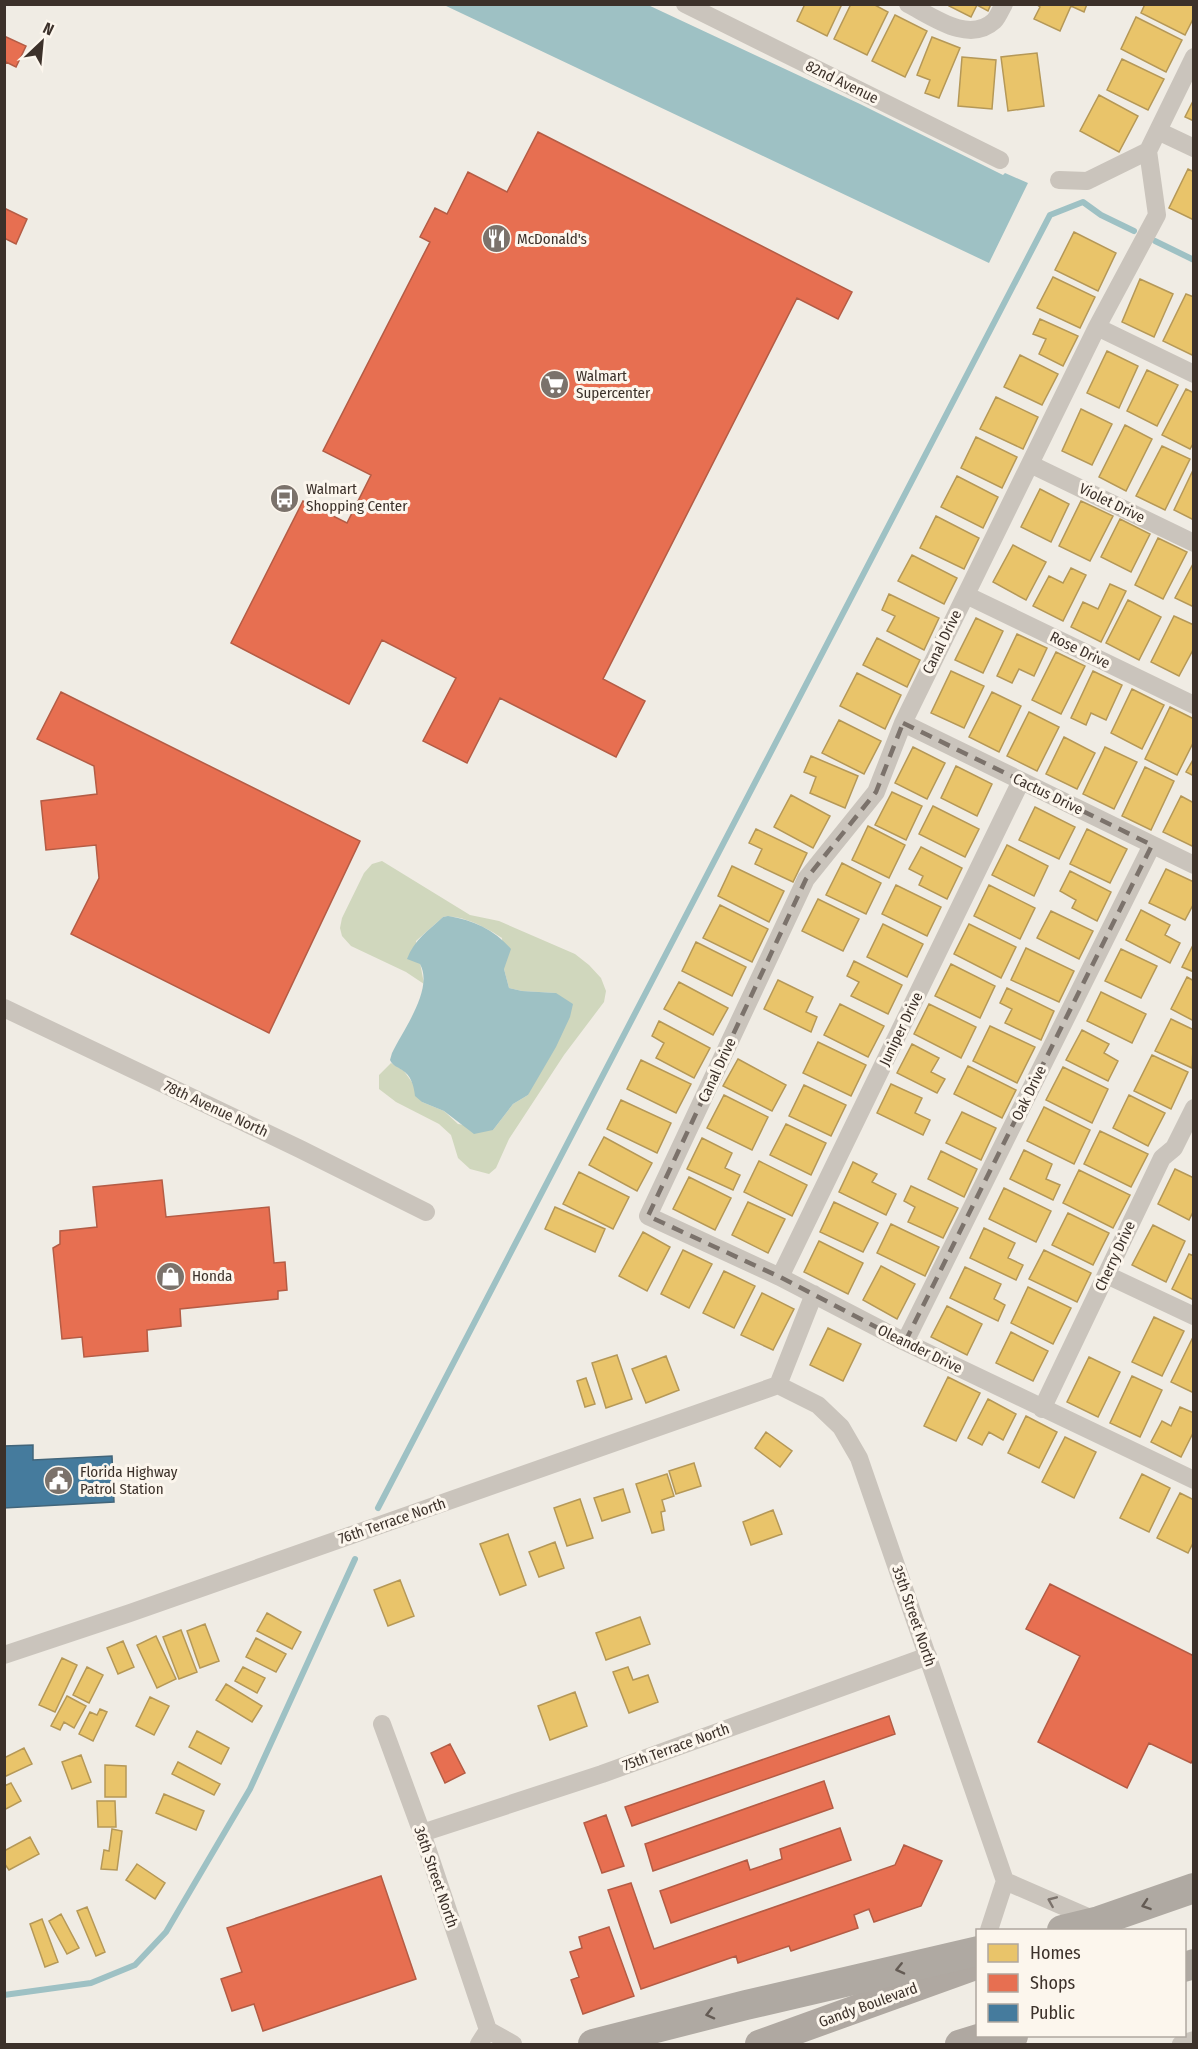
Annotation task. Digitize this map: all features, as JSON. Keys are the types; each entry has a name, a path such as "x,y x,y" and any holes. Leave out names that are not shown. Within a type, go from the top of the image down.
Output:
{"highway":[{"path":"1068,1929 1086,1926 1194,1888"},
{"path":"593,2044 746,2005 976,1951"},
{"path":"993,2044 1010,2037"}],"main road":[{"name":"Gandy Boulevard","path":"759,2044 976,1966"},
{"path":"959,2044 982,2037"}],"street":[{"name":"82nd Avenue","path":"685,4 1000,160"},
{"path":"908,4 961,30 980,29 999,12"},
{"path":"1059,180 1087,181 1148,151 1194,57"},
{"path":"1158,131 1194,148"},
{"name":"Canal Drive","path":"648,1216 806,879 876,792 903,723 1097,327 1157,215 1148,151"},
{"path":"1097,327 1194,374"},
{"name":"Violet Drive","path":"1030,464 1194,543"},
{"name":"Rose Drive","path":"966,595 1194,705"},
{"name":"Cactus Drive","path":"903,723 1194,865"},
{"name":"Juniper Drive","path":"780,1277 1021,781"},
{"name":"Oak Drive","path":"905,1342 1152,844"},
{"name":"78th Avenue North","path":"4,1008 300,1149 426,1212"},
{"name":"Cherry Drive","path":"1042,1408 1162,1158 1174,1148 1194,1108"},
{"name":"Oleander Drive","path":"648,1216 780,1277 905,1342 1194,1480"},
{"path":"1107,1275 1194,1316"},
{"path":"778,1385 814,1294"},
{"name":"76th Terrace North","path":"4,1655 778,1385"},
{"name":"35th Street North","path":"778,1385 818,1405 841,1427 859,1458 1005,1881"},
{"name":"75th Terrace North","path":"422,1833 602,1774 928,1656"},
{"name":"36th Street North","path":"382,1725 422,1833 484,2037 513,2044"},
{"path":"990,1929 1005,1881 1086,1926"},
{"path":"1181,2044 1194,2040"}],"highlighted area":[{"path":"903,723 1152,845 905,1342 780,1277 648,1216 806,879 876,792"}],"green space":[{"path":"382,861 470,915 499,921 575,954 601,978 606,991 604,1002 564,1055 509,1139 496,1168 489,1174 470,1169 458,1158 451,1135 439,1124 396,1102 379,1089 379,1075 391,1063 404,1071 422,1102 444,1111 458,1124 493,1130 513,1104 528,1095 556,993 509,988 504,969 502,938 481,926 458,918 443,917 416,941 424,984 406,972 351,946 342,936 340,928 342,918 364,873 372,864"}],"water":[{"path":"444,5 648,5 860,104 1003,175 1005,173 1028,183 989,263"},
{"path":"448,916 483,927 498,936 511,949 504,969 509,988 556,993 573,1004 570,1017 556,1047 528,1095 513,1104 493,1130 474,1134 444,1111 422,1102 415,1096 410,1078 390,1060 415,1009 423,985 420,964 407,959 422,936 443,917"}],"building: Homes":[{"path":"805,4 842,4 827,36 797,21"},
{"path":"851,4 873,4 888,12 867,55 834,39"},
{"path":"950,4 991,4 988,11 977,5 971,17 949,6"},
{"path":"1036,4 1087,4 1084,12 1071,6 1060,31 1034,19 1040,7"},
{"path":"1145,4 1194,4 1194,17 1185,35 1141,13"},
{"path":"895,15 927,31 905,77 872,61"},
{"path":"1136,17 1182,40 1166,72 1121,49"},
{"path":"932,37 960,48 939,98 925,93 930,80 917,75"},
{"path":"1037,53 1044,106 1008,111 1001,57"},
{"path":"962,57 996,60 992,109 958,106"},
{"path":"1122,59 1164,79 1148,110 1107,90"},
{"path":"1099,95 1138,116 1119,152 1080,131"},
{"path":"1194,99 1194,121 1185,117"},
{"path":"1188,169 1194,172 1194,220 1169,208"},
{"path":"1074,232 1116,253 1098,291 1055,270"},
{"path":"1053,277 1095,297 1080,328 1037,308"},
{"path":"1140,279 1173,294 1154,337 1122,322"},
{"path":"1186,294 1194,297 1194,351 1192,355 1163,341"},
{"path":"1040,319 1078,336 1063,366 1039,354 1046,339 1033,334"},
{"path":"1107,351 1138,366 1119,408 1087,393"},
{"path":"1020,355 1058,374 1042,405 1004,387"},
{"path":"1147,370 1178,385 1157,426 1127,411"},
{"path":"1186,389 1194,393 1194,442 1190,449 1162,435"},
{"path":"996,397 1038,417 1023,449 980,429"},
{"path":"1081,409 1112,424 1092,465 1062,451"},
{"path":"1125,425 1152,439 1126,491 1099,477"},
{"path":"976,437 1017,457 1002,488 961,468"},
{"path":"1162,446 1190,459 1165,510 1136,496"},
{"path":"1194,468 1194,520 1174,510"},
{"path":"957,476 998,497 983,528 941,507"},
{"path":"1040,489 1069,504 1051,542 1021,527"},
{"path":"1081,501 1113,516 1090,561 1059,546"},
{"path":"936,516 979,538 964,569 920,548"},
{"path":"1120,519 1150,534 1131,572 1101,557"},
{"path":"1158,538 1187,552 1163,599 1135,585"},
{"path":"1013,545 1046,562 1026,600 993,582"},
{"path":"912,555 957,578 944,604 898,581"},
{"path":"1194,562 1194,607 1175,598"},
{"path":"1071,568 1086,575 1063,621 1033,606 1049,576 1063,583"},
{"path":"1110,584 1126,591 1101,642 1071,627 1083,602 1098,609"},
{"path":"889,594 939,618 924,650 887,631 895,616 882,610"},
{"path":"1128,600 1161,617 1139,660 1106,643"},
{"path":"1174,616 1194,625 1194,648 1179,676 1151,662"},
{"path":"976,618 1003,631 983,673 955,660"},
{"path":"1017,634 1047,648 1034,676 1019,669 1012,683 997,676"},
{"path":"877,638 920,660 907,687 863,665"},
{"path":"1056,652 1085,666 1061,714 1032,700"},
{"path":"951,671 984,686 964,728 931,713"},
{"path":"1093,671 1122,685 1106,720 1091,713 1086,725 1071,718"},
{"path":"857,673 901,695 885,729 840,706"},
{"path":"1132,689 1164,705 1142,749 1111,733"},
{"path":"992,692 1021,706 999,752 969,737"},
{"path":"1170,707 1194,719 1194,741 1177,775 1145,759"},
{"path":"1029,712 1059,727 1037,771 1007,756"},
{"path":"839,720 881,741 864,774 822,753"},
{"path":"1064,737 1095,753 1077,789 1046,774"},
{"path":"913,747 945,763 927,799 895,783"},
{"path":"1105,747 1137,762 1114,809 1083,794"},
{"path":"811,756 858,776 845,808 810,793 816,777 804,772"},
{"path":"1194,758 1194,776 1186,772"},
{"path":"956,766 992,784 977,816 941,798"},
{"path":"1145,767 1174,781 1151,830 1122,816"},
{"path":"892,792 922,806 906,840 875,825"},
{"path":"791,795 830,816 813,848 774,827"},
{"path":"1181,796 1194,803 1194,842 1192,846 1163,832"},
{"path":"933,806 979,829 965,857 919,834"},
{"path":"1035,807 1075,827 1059,859 1019,840"},
{"path":"868,826 905,845 889,878 852,860"},
{"path":"756,829 807,853 793,882 755,864 762,849 749,843"},
{"path":"1087,829 1127,849 1110,883 1070,864"},
{"path":"1007,845 1048,866 1034,896 992,875"},
{"path":"921,847 962,868 947,899 919,885 923,876 909,869"},
{"path":"842,863 881,883 866,914 826,895"},
{"path":"732,866 784,891 769,922 718,896"},
{"path":"1166,869 1194,882 1194,903 1185,920 1149,903"},
{"path":"1070,871 1111,892 1097,921 1072,908 1076,900 1060,891"},
{"path":"896,885 941,907 927,936 882,914"},
{"path":"989,885 1035,908 1020,939 974,916"},
{"path":"818,899 859,919 843,951 802,931"},
{"path":"720,905 768,929 752,962 703,938"},
{"path":"1141,910 1170,925 1165,935 1180,943 1170,963 1126,940"},
{"path":"1051,911 1093,931 1079,959 1037,938"},
{"path":"883,924 923,944 907,977 867,957"},
{"path":"969,924 1016,947 1001,978 954,954"},
{"path":"696,942 746,967 732,996 682,971"},
{"path":"1194,943 1194,972 1182,967"},
{"path":"1026,948 1074,971 1059,1002 1011,980"},
{"path":"1121,949 1157,966 1141,998 1105,981"},
{"path":"854,961 902,985 888,1014 851,996 859,982 847,976"},
{"path":"951,964 995,986 980,1018 935,996"},
{"path":"1187,977 1194,981 1194,1021 1171,1009"},
{"path":"778,980 813,997 806,1012 817,1017 811,1032 764,1009"},
{"path":"679,982 728,1008 713,1035 664,1009"},
{"path":"1007,988 1054,1011 1041,1040 1005,1023 1012,1009 1000,1003"},
{"path":"1101,992 1146,1014 1132,1043 1087,1021"},
{"path":"840,1004 884,1026 868,1057 824,1035"},
{"path":"929,1004 976,1027 961,1058 914,1034"},
{"path":"1171,1019 1194,1030 1192,1068 1155,1051"},
{"path":"659,1021 710,1048 694,1078 656,1058 664,1043 652,1036"},
{"path":"990,1026 1035,1047 1017,1083 973,1061"},
{"path":"1082,1030 1109,1044 1104,1053 1118,1061 1108,1081 1066,1060"},
{"path":"818,1042 866,1065 851,1096 803,1073"},
{"path":"912,1044 939,1058 931,1072 945,1079 937,1093 897,1073"},
{"path":"1152,1055 1188,1072 1171,1109 1134,1091"},
{"path":"738,1059 786,1085 772,1111 723,1086"},
{"path":"641,1060 691,1084 676,1113 627,1089"},
{"path":"968,1066 1016,1090 1002,1118 954,1094"},
{"path":"1063,1067 1108,1089 1092,1123 1046,1100"},
{"path":"891,1084 922,1098 915,1113 930,1120 923,1135 877,1113"},
{"path":"804,1085 846,1105 831,1136 789,1116"},
{"path":"724,1095 768,1117 752,1150 707,1128"},
{"path":"1129,1095 1165,1113 1148,1146 1113,1128"},
{"path":"621,1100 671,1123 657,1153 607,1129"},
{"path":"1044,1107 1090,1130 1074,1164 1027,1141"},
{"path":"962,1112 996,1128 981,1160 946,1143"},
{"path":"786,1124 826,1143 811,1175 770,1155"},
{"path":"1100,1131 1148,1154 1131,1187 1084,1164"},
{"path":"604,1137 652,1163 637,1191 589,1165"},
{"path":"702,1138 732,1153 725,1168 740,1175 733,1190 687,1169"},
{"path":"1024,1150 1052,1164 1046,1179 1060,1185 1053,1200 1010,1179"},
{"path":"941,1151 977,1169 964,1197 928,1179"},
{"path":"759,1161 807,1185 792,1216 744,1192"},
{"path":"853,1162 877,1174 872,1182 896,1194 886,1215 839,1192"},
{"path":"1175,1169 1194,1178 1194,1210 1189,1220 1158,1204"},
{"path":"1079,1170 1130,1195 1113,1228 1063,1203"},
{"path":"579,1172 629,1197 613,1229 563,1204"},
{"path":"689,1177 731,1198 715,1230 673,1209"},
{"path":"911,1186 958,1208 943,1238 908,1222 915,1207 904,1201"},
{"path":"1004,1188 1051,1211 1036,1242 989,1219"},
{"path":"748,1202 785,1219 768,1253 732,1235"},
{"path":"834,1202 878,1223 863,1252 820,1232"},
{"path":"555,1207 605,1229 595,1252 545,1229"},
{"path":"1068,1213 1109,1233 1093,1265 1052,1245"},
{"path":"891,1224 939,1247 925,1276 877,1253"},
{"path":"1153,1225 1185,1241 1166,1282 1132,1265"},
{"path":"984,1228 1015,1243 1008,1258 1023,1265 1016,1280 970,1258"},
{"path":"643,1232 670,1247 647,1291 619,1276"},
{"path":"819,1241 863,1263 848,1294 804,1272"},
{"path":"683,1250 712,1264 689,1308 661,1294"},
{"path":"1044,1250 1091,1273 1077,1302 1029,1279"},
{"path":"1189,1254 1194,1256 1194,1300 1172,1289"},
{"path":"881,1266 915,1284 897,1319 863,1300"},
{"path":"965,1267 1001,1284 994,1299 1005,1305 998,1321 950,1298"},
{"path":"724,1271 755,1286 734,1328 703,1313"},
{"path":"1028,1287 1071,1308 1053,1344 1011,1323"},
{"path":"762,1293 794,1309 773,1350 741,1335"},
{"path":"947,1306 982,1324 967,1355 931,1337"},
{"path":"1154,1317 1184,1331 1162,1376 1132,1362"},
{"path":"828,1328 861,1344 843,1381 810,1365"},
{"path":"1011,1332 1048,1351 1033,1381 996,1363"},
{"path":"1194,1335 1194,1393 1171,1382"},
{"path":"617,1355 632,1399 606,1408 592,1363"},
{"path":"666,1356 679,1390 646,1403 632,1369"},
{"path":"1089,1357 1120,1372 1098,1417 1067,1402"},
{"path":"1132,1376 1162,1390 1140,1437 1110,1423"},
{"path":"948,1377 980,1393 956,1441 924,1426"},
{"path":"586,1378 595,1404 585,1407 577,1381"},
{"path":"988,1399 1016,1414 1003,1440 989,1432 982,1445 968,1438"},
{"path":"1180,1407 1194,1413 1194,1431 1181,1457 1151,1442 1162,1421 1171,1426"},
{"path":"1026,1416 1057,1432 1039,1468 1008,1453"},
{"path":"766,1432 792,1451 780,1467 755,1448"},
{"path":"1065,1437 1096,1452 1074,1498 1042,1482"},
{"path":"694,1463 701,1486 676,1494 669,1471"},
{"path":"667,1474 674,1496 662,1500 665,1511 661,1512 664,1530 652,1533 636,1484"},
{"path":"1142,1474 1170,1488 1149,1532 1120,1518"},
{"path":"623,1489 630,1512 602,1521 594,1498"},
{"path":"1180,1493 1194,1500 1194,1541 1188,1553 1157,1538"},
{"path":"580,1499 593,1538 567,1546 554,1508"},
{"path":"773,1510 782,1534 751,1545 743,1522"},
{"path":"508,1534 526,1585 500,1595 480,1544"},
{"path":"555,1542 564,1568 539,1577 529,1552"},
{"path":"400,1580 414,1616 388,1626 374,1590"},
{"path":"267,1613 301,1632 292,1649 257,1631"},
{"path":"640,1617 650,1644 606,1660 596,1633"},
{"path":"205,1624 219,1661 200,1668 187,1631"},
{"path":"181,1630 197,1672 179,1679 163,1637"},
{"path":"156,1636 176,1679 157,1688 137,1645"},
{"path":"256,1638 286,1654 276,1672 246,1657"},
{"path":"123,1641 134,1667 118,1674 107,1648"},
{"path":"62,1658 77,1665 55,1712 39,1705"},
{"path":"87,1667 103,1675 89,1703 73,1695"},
{"path":"243,1667 265,1678 257,1693 235,1681"},
{"path":"628,1667 633,1680 648,1675 658,1702 629,1713 613,1672"},
{"path":"226,1684 262,1706 252,1722 216,1700"},
{"path":"575,1692 587,1726 550,1740 538,1706"},
{"path":"67,1696 86,1706 74,1728 64,1722 60,1730 51,1726"},
{"path":"150,1697 169,1706 154,1735 136,1726"},
{"path":"100,1709 107,1712 93,1741 79,1734 90,1712 97,1715"},
{"path":"197,1731 229,1748 221,1764 189,1747"},
{"path":"24,1748 32,1764 4,1777 4,1758"},
{"path":"81,1755 91,1782 72,1789 62,1762"},
{"path":"178,1762 220,1784 214,1795 172,1774"},
{"path":"105,1765 126,1766 126,1797 105,1797"},
{"path":"11,1783 21,1801 4,1810 4,1786"},
{"path":"164,1794 204,1811 196,1830 156,1813"},
{"path":"97,1801 115,1801 116,1827 98,1827"},
{"path":"112,1829 122,1831 117,1870 101,1869 104,1850 109,1851"},
{"path":"30,1837 39,1854 9,1870 4,1863 4,1851"},
{"path":"137,1864 165,1883 155,1899 126,1880"},
{"path":"87,1907 105,1952 96,1956 77,1911"},
{"path":"61,1914 79,1948 67,1954 49,1921"},
{"path":"42,1919 58,1962 45,1967 30,1924"}],"building: Shops":[{"path":"4,36 26,46 16,67 6,62 4,65"},
{"name":"Walmart Supercenter","path":"538,132 852,292 838,319 797,298 603,679 645,701 616,757 500,698 467,763 423,741 456,678 382,640 349,704 231,643 303,501 347,523 371,475 323,451 430,242 420,237 435,208 447,214 468,172 507,192"},
{"path":"4,208 27,219 16,244 4,238"},
{"path":"61,692 360,841 269,1033 71,934 99,878 96,845 46,850 41,801 97,794 94,766 37,739"},
{"name":"Honda","path":"162,1180 166,1217 269,1207 274,1263 285,1262 287,1290 278,1291 278,1299 180,1309 181,1326 147,1330 148,1351 84,1357 82,1337 62,1339 53,1248 60,1244 60,1231 97,1227 93,1187"},
{"path":"1050,1584 1194,1656 1194,1758 1191,1763 1149,1743 1127,1788 1038,1742 1080,1656 1026,1629"},
{"path":"889,1716 895,1734 632,1826 625,1807"},
{"path":"450,1744 465,1773 445,1783 431,1753"},
{"path":"824,1781 833,1808 653,1871 645,1844"},
{"path":"606,1815 624,1866 602,1873 584,1823"},
{"path":"840,1828 851,1860 671,1923 660,1891 747,1860 750,1870 782,1859 780,1849"},
{"path":"904,1845 942,1861 921,1906 874,1922 869,1909 854,1915 858,1928 791,1951 789,1946 738,1963 736,1956 641,1989 608,1890 631,1883 654,1949 895,1865"},
{"path":"381,1876 416,1979 263,2031 254,2004 232,2011 221,1979 242,1972 227,1928"},
{"path":"609,1927 634,1996 583,2014 571,1980 579,1977 570,1952 582,1948 579,1937"}],"building: Public":[{"name":"Florida Highway Patrol Station","path":"33,1445 33,1460 112,1456 114,1502 4,1508 4,1446"}],"waterway":[{"path":"378,1508 1050,215 1083,202 1101,215 1134,231"},
{"path":"1155,241 1194,260"},
{"path":"4,1995 91,1983 135,1965 166,1932 250,1789 355,1559"}],"place":[{"name":"McDonald's","path":"496,239"},
{"name":"Walmart Supercenter","path":"555,385"},
{"name":"Walmart Shopping Center","path":"285,498"},
{"name":"Honda","path":"171,1276"},
{"name":"Florida Highway Patrol Station","path":"59,1481"}]}
